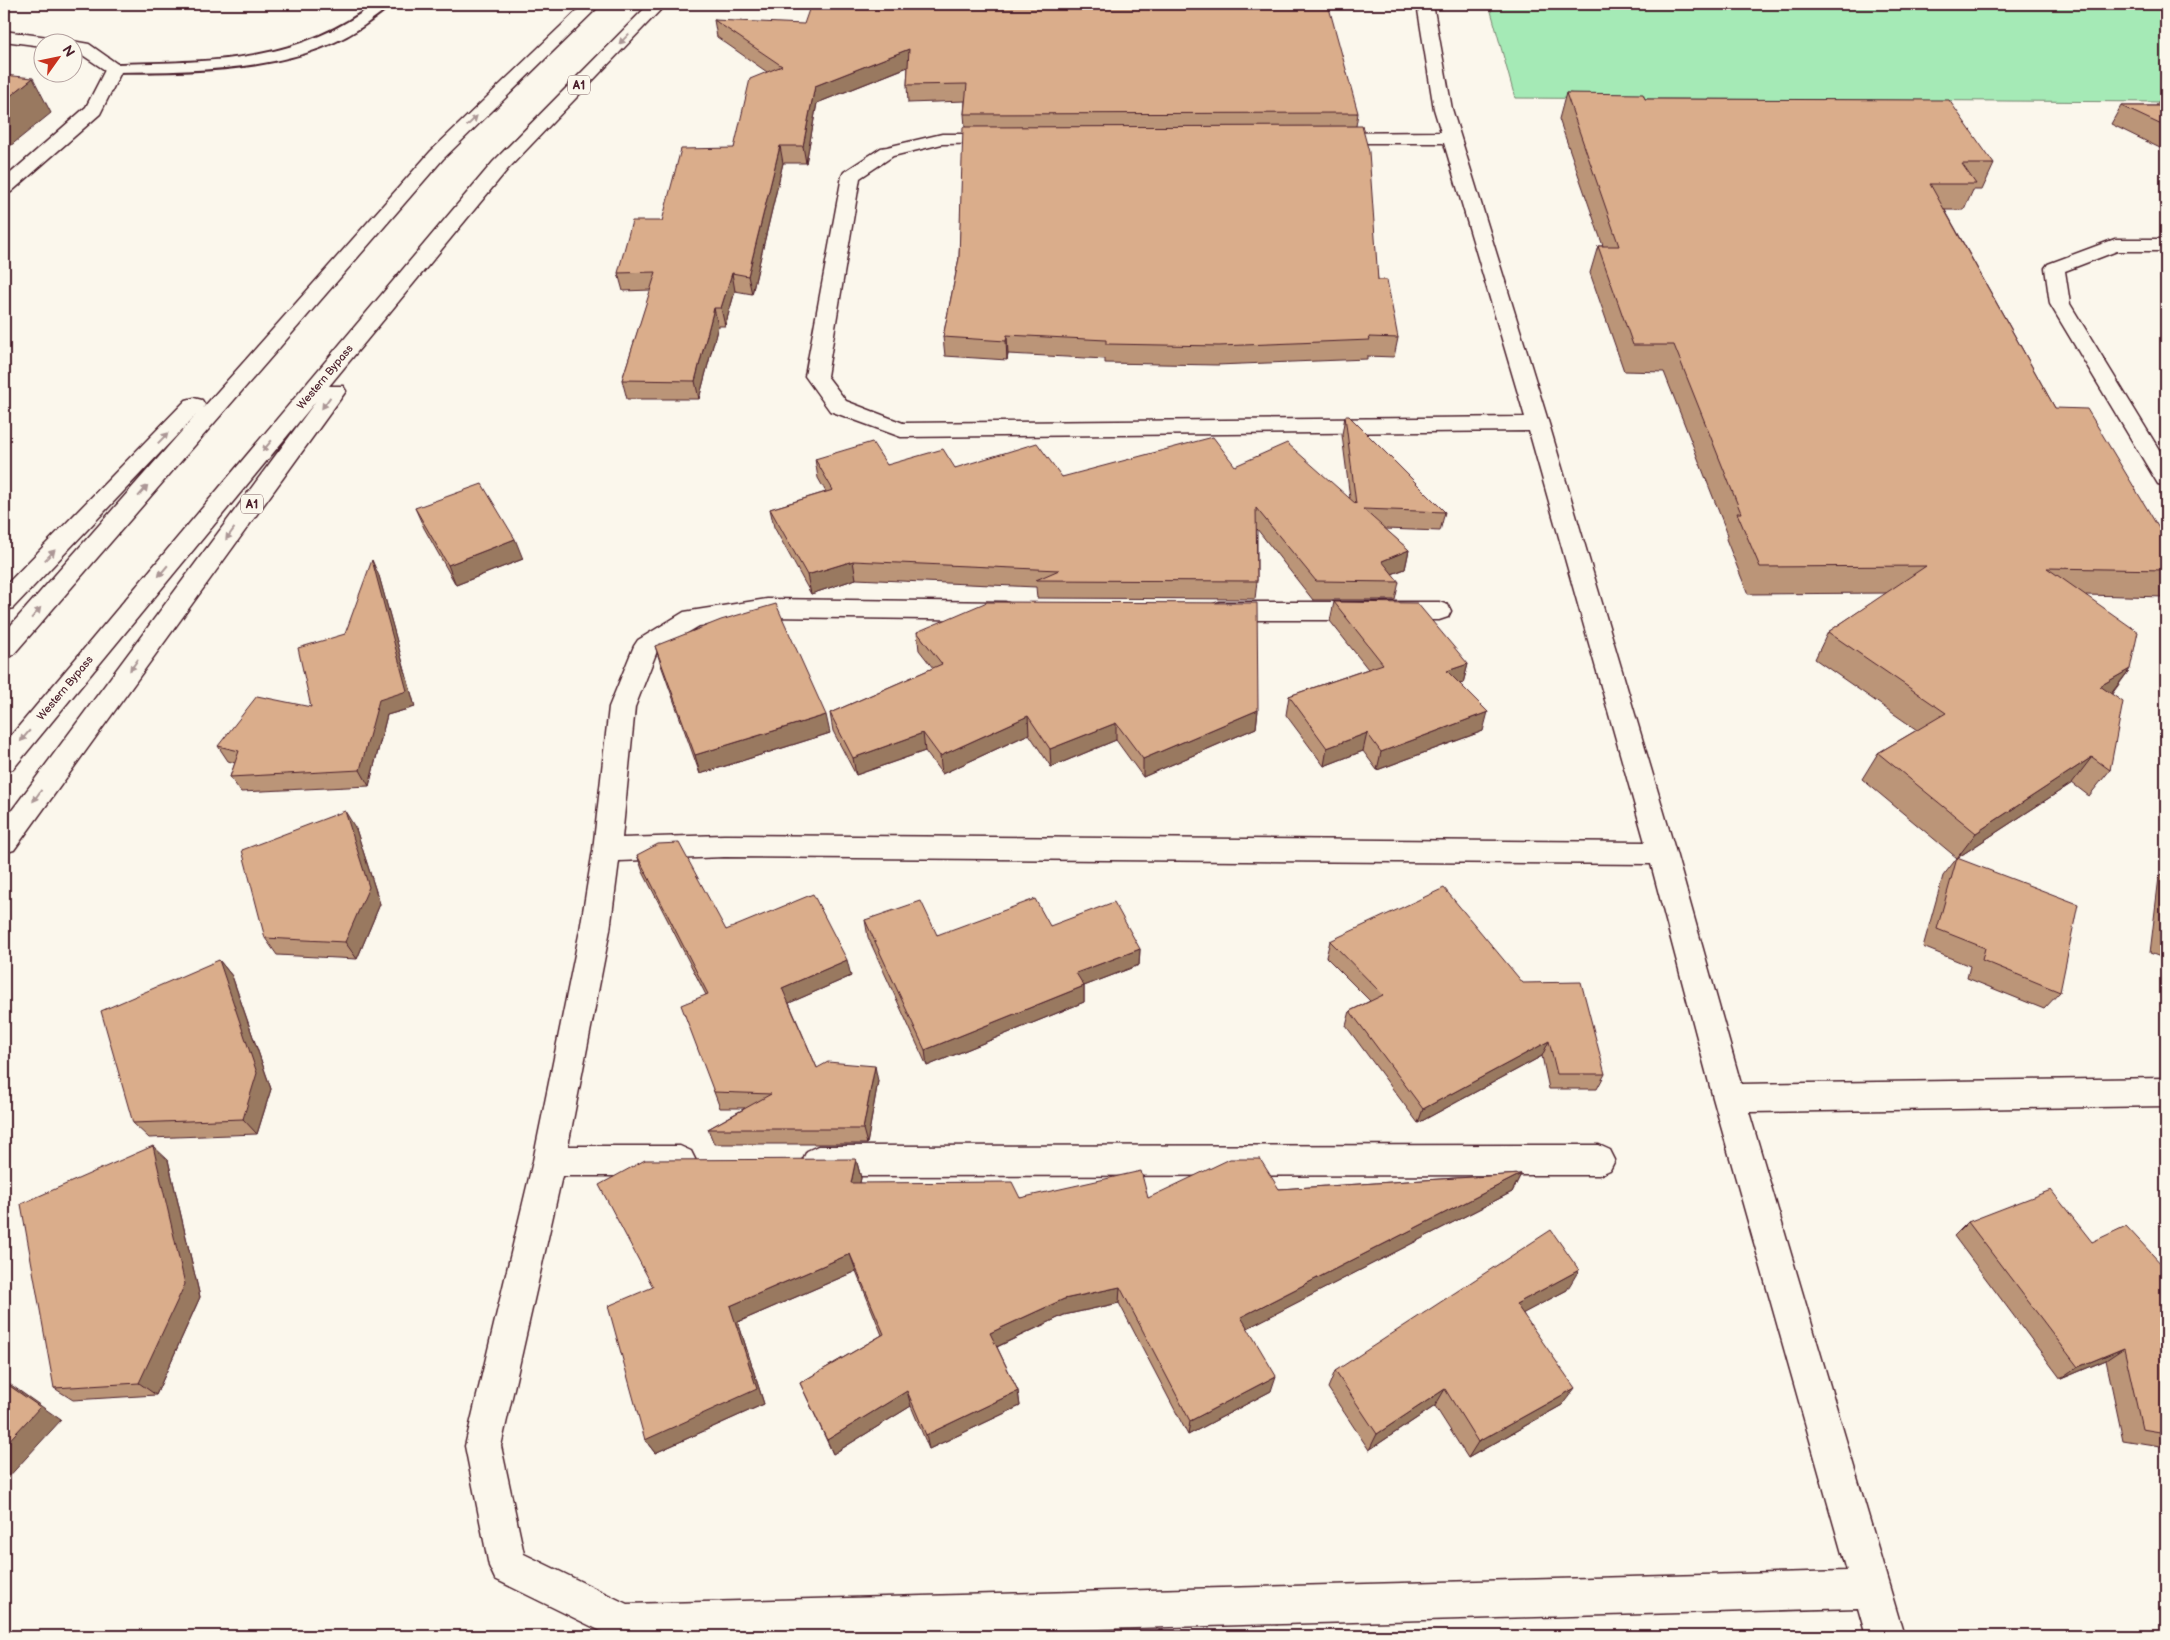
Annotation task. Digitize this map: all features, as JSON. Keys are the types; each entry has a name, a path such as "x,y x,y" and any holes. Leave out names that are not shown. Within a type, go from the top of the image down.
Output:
{"main road":[{"path":"4,602 437,155 594,4"},
{"name":"Western Bypass","path":"4,762 500,166 658,4"},
{"path":"1425,4 1443,109 1538,424 1662,853 1729,1098 1885,1636"},
{"path":"4,36 32,40"},
{"path":"4,188 94,110 114,68 82,48"},
{"path":"1306,138 1453,137"},
{"path":"1021,139 942,140 888,152 851,176 816,376 838,406 901,430 1538,424"},
{"path":"4,650 437,155"},
{"name":"A1","path":"4,842 500,166"},
{"path":"2166,245 2115,245 2055,268 2060,304 2166,479"},
{"path":"1026,610 767,608 693,618 647,646 622,707 607,850 595,930 549,1161 483,1446 508,1566 626,1623 1870,1589"},
{"path":"1193,611 1439,611"},
{"path":"607,850 724,846 1662,853"},
{"path":"1729,1098 2166,1092"},
{"path":"787,1161 1599,1160"},
{"path":"549,1161 707,1161"}],"lane":[{"path":"114,68 195,67 247,61 304,47 350,30 383,4"}],"green space":[{"path":"1489,4 2166,4 2166,102 1515,98"}],"building":[{"path":"811,4 1328,4 1358,113 964,114 967,84 907,85 909,49 815,86 803,146 780,146 748,276 732,273 721,308 714,308 695,381 622,380 656,272 618,273 632,221 662,221 681,149 734,148 750,79 782,66 714,20 804,24"},
{"path":"4,75 32,78 32,79 4,101"},
{"path":"1566,93 1643,94 1645,99 1949,100 1994,164 1962,164 1976,184 1930,184 2055,408 2087,409 2166,540 2166,570 2047,568 2138,632 2130,669 2100,686 2123,702 2110,770 2092,757 1976,833 1878,753 1946,713 1828,632 1926,566 1760,567 1737,513 1741,513 1674,345 1633,345 1598,246 1619,246"},
{"path":"2166,98 2166,106 2160,99"},
{"path":"2121,106 2166,106 2166,127"},
{"path":"1362,126 1369,152 1378,280 1387,280 1398,338 1369,337 1370,340 1219,346 1106,344 1106,340 1007,335 1006,341 943,337 959,258 963,127"},
{"path":"1345,416 1349,416 1445,512 1363,509 1409,550 1382,561 1399,582 1316,581 1256,508 1257,581 1036,580 1059,570 853,561 807,575 770,509 833,490 815,459 872,442 887,465 943,449 955,468 1037,443 1062,477 1213,437 1235,466 1287,443 1356,504"},
{"path":"482,484 515,539 448,565 415,508"},
{"path":"372,560 407,691 379,700 360,770 230,777 239,751 218,746 257,696 311,707 298,648 345,634"},
{"path":"987,602 1257,603 1258,710 1143,759 1116,723 1050,749 1028,716 940,756 923,733 853,758 830,713 942,664 917,632"},
{"path":"1334,602 1417,603 1468,664 1447,671 1488,712 1381,752 1367,733 1327,748 1289,696 1383,664"},
{"path":"776,604 826,715 695,755 655,646 721,620"},
{"path":"345,811 369,887 345,942 265,938 242,850"},
{"path":"679,843 726,930 813,894 847,960 782,988 817,1068 828,1062 875,1066 863,1129 708,1129 771,1094 714,1092 681,1005 708,994 637,855 658,844"},
{"path":"1957,858 2078,904 2060,992 1982,960 1985,948 1937,929"},
{"path":"1444,888 1523,983 1581,982 1605,1074 1557,1074 1549,1041 1423,1109 1350,1011 1383,995 1330,941"},
{"path":"1035,899 1050,926 1114,902 1140,949 1076,973 1084,986 925,1050 865,920 921,901 937,935"},
{"path":"219,960 257,1073 243,1119 133,1123 101,1011"},
{"path":"153,1146 185,1284 139,1383 54,1388 21,1204"},
{"path":"856,1159 851,1183 1012,1182 1020,1198 1141,1171 1148,1198 1230,1159 1260,1159 1279,1189 1521,1174 1241,1317 1276,1376 1190,1421 1120,1287 1064,1299 990,1333 1018,1391 926,1435 907,1391 827,1440 800,1383 884,1334 850,1254 730,1306 757,1389 645,1440 608,1306 653,1287 599,1185 645,1160"},
{"path":"2051,1190 2092,1242 2126,1226 2164,1267 2166,1266 2166,1433 2142,1429 2124,1348 2078,1367 1968,1222"},
{"path":"1551,1230 1579,1270 1516,1304 1575,1388 1478,1442 1445,1389 1377,1434 1335,1371"},
{"path":"4,1382 40,1407 4,1446"}]}
